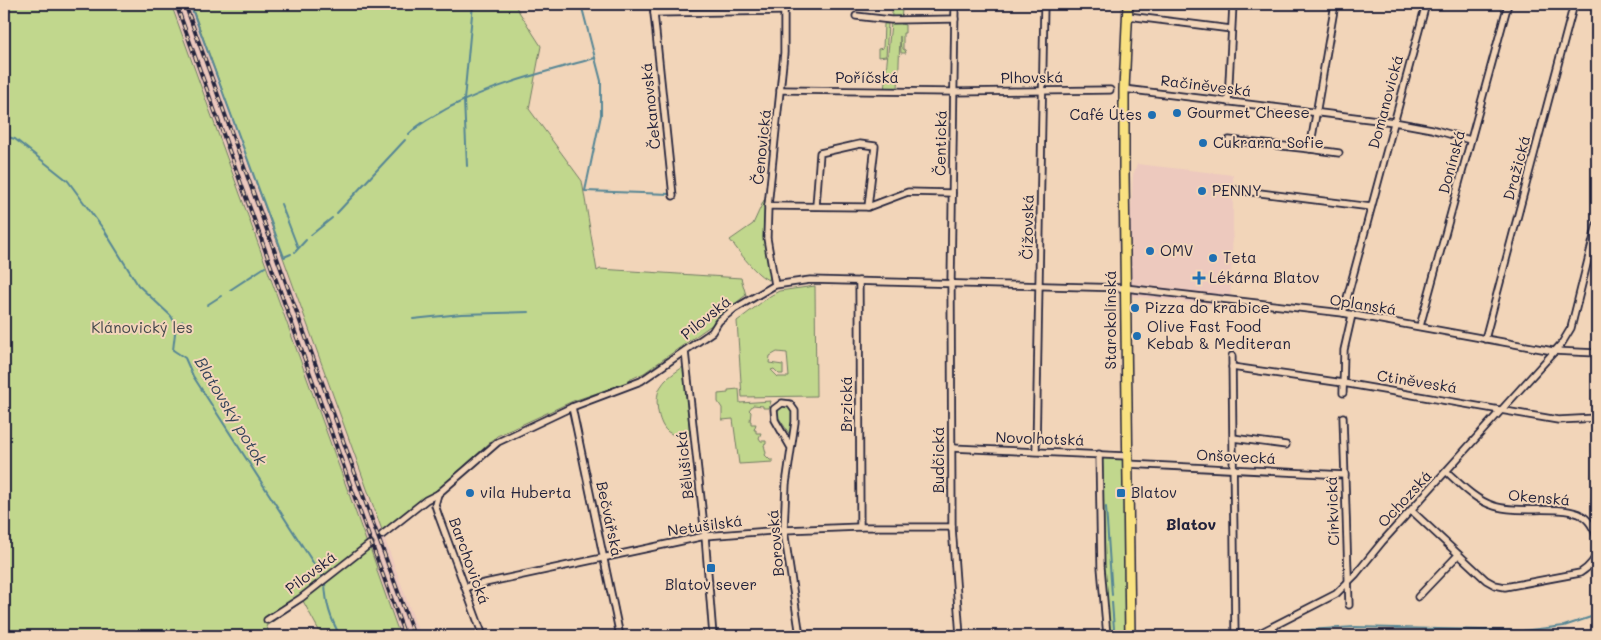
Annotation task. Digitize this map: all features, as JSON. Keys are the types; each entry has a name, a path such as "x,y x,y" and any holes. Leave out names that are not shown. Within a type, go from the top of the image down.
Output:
{"main road":[{"name":"Starokolínská","path":"1128,4 1124,89 1126,460 1130,636"}],"street":[{"name":"Čekanovská","path":"652,4 674,196"},
{"name":"Čenovická","path":"775,285 767,238 768,206 784,53 784,4"},
{"name":"Čentická","path":"951,282 955,4"},
{"name":"Čížovská","path":"1036,452 1044,4"},
{"path":"1228,102 1233,4"},
{"path":"1310,149 1335,4"},
{"name":"Domanovická","path":"1343,314 1426,4"},
{"name":"Donínská","path":"1420,326 1508,4"},
{"name":"Dražická","path":"1485,339 1574,4"},
{"path":"654,13 784,11"},
{"path":"856,16 891,20 955,19"},
{"path":"1128,16 1232,29"},
{"name":"Račiněveská","path":"1124,89 1394,122 1432,129 1470,140"},
{"name":"Poříčská","path":"780,90 954,92"},
{"name":"Plhovská","path":"954,92 1110,90"},
{"path":"1229,140 1339,153"},
{"path":"816,206 820,152 860,144 875,146 868,207"},
{"path":"1236,190 1371,207"},
{"path":"768,206 868,207 908,192 952,193"},
{"name":"Ochozská","path":"1254,636 1336,594 1562,343 1571,328 1597,224"},
{"name":"Pilovská","path":"382,535 426,500 438,494 498,442 572,407 641,381 712,332 719,321 730,313 775,285 810,280 951,282 1039,287 1125,288"},
{"name":"Brzická","path":"859,281 860,526"},
{"name":"Budčická","path":"951,282 952,527 960,636"},
{"name":"Oplanská","path":"1125,288 1352,315 1553,351 1597,353"},
{"path":"1343,392 1344,350 1352,315"},
{"name":"Bělušická","path":"685,351 705,536 713,636"},
{"path":"1232,356 1235,636"},
{"name":"Ctiněveská","path":"1232,367 1342,382 1558,420 1597,418"},
{"name":"Borovská","path":"791,448 773,417 774,408 782,402 790,404 795,410 791,448 786,484 784,530 800,636"},
{"name":"Bečvářská","path":"572,407 605,557 620,636"},
{"name":"Církvická","path":"1343,417 1349,605"},
{"path":"1233,438 1286,445"},
{"name":"Novolhotská","path":"952,448 1099,454 1126,460"},
{"path":"1099,454 1102,576 1107,636"},
{"name":"Onšovecká","path":"1126,460 1234,469 1344,475"},
{"name":"Okenská","path":"1447,472 1474,496 1493,506 1509,509 1567,512 1580,515 1589,522 1596,532 1597,538"},
{"name":"Barchovická","path":"438,494 435,505 482,636"},
{"path":"1412,511 1486,580 1495,585 1505,587 1580,573 1589,567 1597,551"},
{"name":"Netušilská","path":"466,587 705,536 860,526 952,527"},
{"name":"Pilovská","path":"267,620 301,598 370,544"},
{"path":"1418,598 1458,555"}],"shaded area":[{"path":"171,4 191,4 420,636 400,636"},
{"path":"1137,164 1233,175 1230,307 1131,296 1130,229 1133,175"}],"green space":[{"name":"Klánovický les","path":"4,4 171,4 370,548 400,636 322,636 303,601 266,626 272,636 4,636"},
{"path":"191,4 514,4 541,46 529,109 582,181 597,271 600,269 741,278 746,295 714,320 713,324 644,373 629,380 630,382 573,401 497,436 437,491 382,530"},
{"path":"893,4 902,4 903,7 899,7 902,8 901,24 905,25 903,49 906,53 901,53 900,36 898,90 884,91"},
{"path":"884,24 888,24 886,56 878,57 878,49 883,48"},
{"path":"764,200 766,200 771,277 769,280 753,269 730,240 753,224"},
{"path":"815,286 816,396 742,397 737,321 779,291","holes":["777,352 787,353 789,377 778,377 771,370 774,369 779,374 783,374 783,365 769,363 770,356"]},
{"path":"683,367 690,435 683,436 671,434 665,429 659,417 657,399 664,382"},
{"path":"739,389 740,403 771,401 769,408 753,405 749,410 751,412 751,424 756,424 754,430 756,430 756,433 761,433 759,438 761,441 766,441 764,445 765,455 770,460 773,460 773,462 739,464 733,419 722,420 722,408 718,402 718,394 728,393 728,390"},
{"path":"787,405 793,409 790,435 777,415 779,406"},
{"path":"1099,454 1126,456 1130,636 1107,636 1101,567"},
{"path":"1595,464 1597,464 1597,502 1591,501"}],"waterway":[{"path":"190,4 284,257 291,254"},
{"path":"467,166 464,100 473,4"},
{"path":"409,134 434,116 467,99 521,79 595,58 581,4"},
{"path":"595,58 601,81 601,115 585,191 670,194"},
{"name":"Blatovský potok","path":"4,136 15,139 68,181 104,230 138,285 171,316 176,325 173,350 185,358 193,376 323,578"},
{"path":"337,213 405,140"},
{"path":"281,204 298,248"},
{"path":"311,235 332,218"},
{"path":"295,252 306,240"},
{"path":"230,290 265,267"},
{"path":"207,305 221,296"},
{"path":"413,319 461,314 529,312"},
{"path":"177,325 183,321"},
{"path":"1106,507 1112,595"},
{"name":"Blatovský potok","path":"330,579 325,583 326,598 331,617 340,636"},
{"path":"1112,602 1114,629"},
{"path":"1292,636 1308,630 1355,627 1522,631 1564,626 1597,615"}],"tunnel":[{"path":"370,544 382,535"}],"railway":[{"path":"176,4 405,636"},
{"path":"185,4 414,636"}],"place":[{"name":"Gourmet Cheese","path":"1177,113"},
{"name":"Café Útes","path":"1152,115"},
{"name":"Cukrarna Sofie","path":"1203,143"},
{"name":"PENNY","path":"1202,191"},
{"name":"OMV","path":"1150,251"},
{"name":"Teta","path":"1213,258"},
{"name":"Lékárna Blatov","path":"1199,278"},
{"name":"Pizza do krabice","path":"1135,308"},
{"name":"Olive Fast Food Kebab & Mediteran","path":"1137,336"},
{"name":"vila Huberta","path":"470,493"},
{"name":"Blatov","path":"1121,493"},
{"name":"Blatov sever","path":"711,568"}],"district":[{"name":"Blatov","path":"1191,524"}]}
